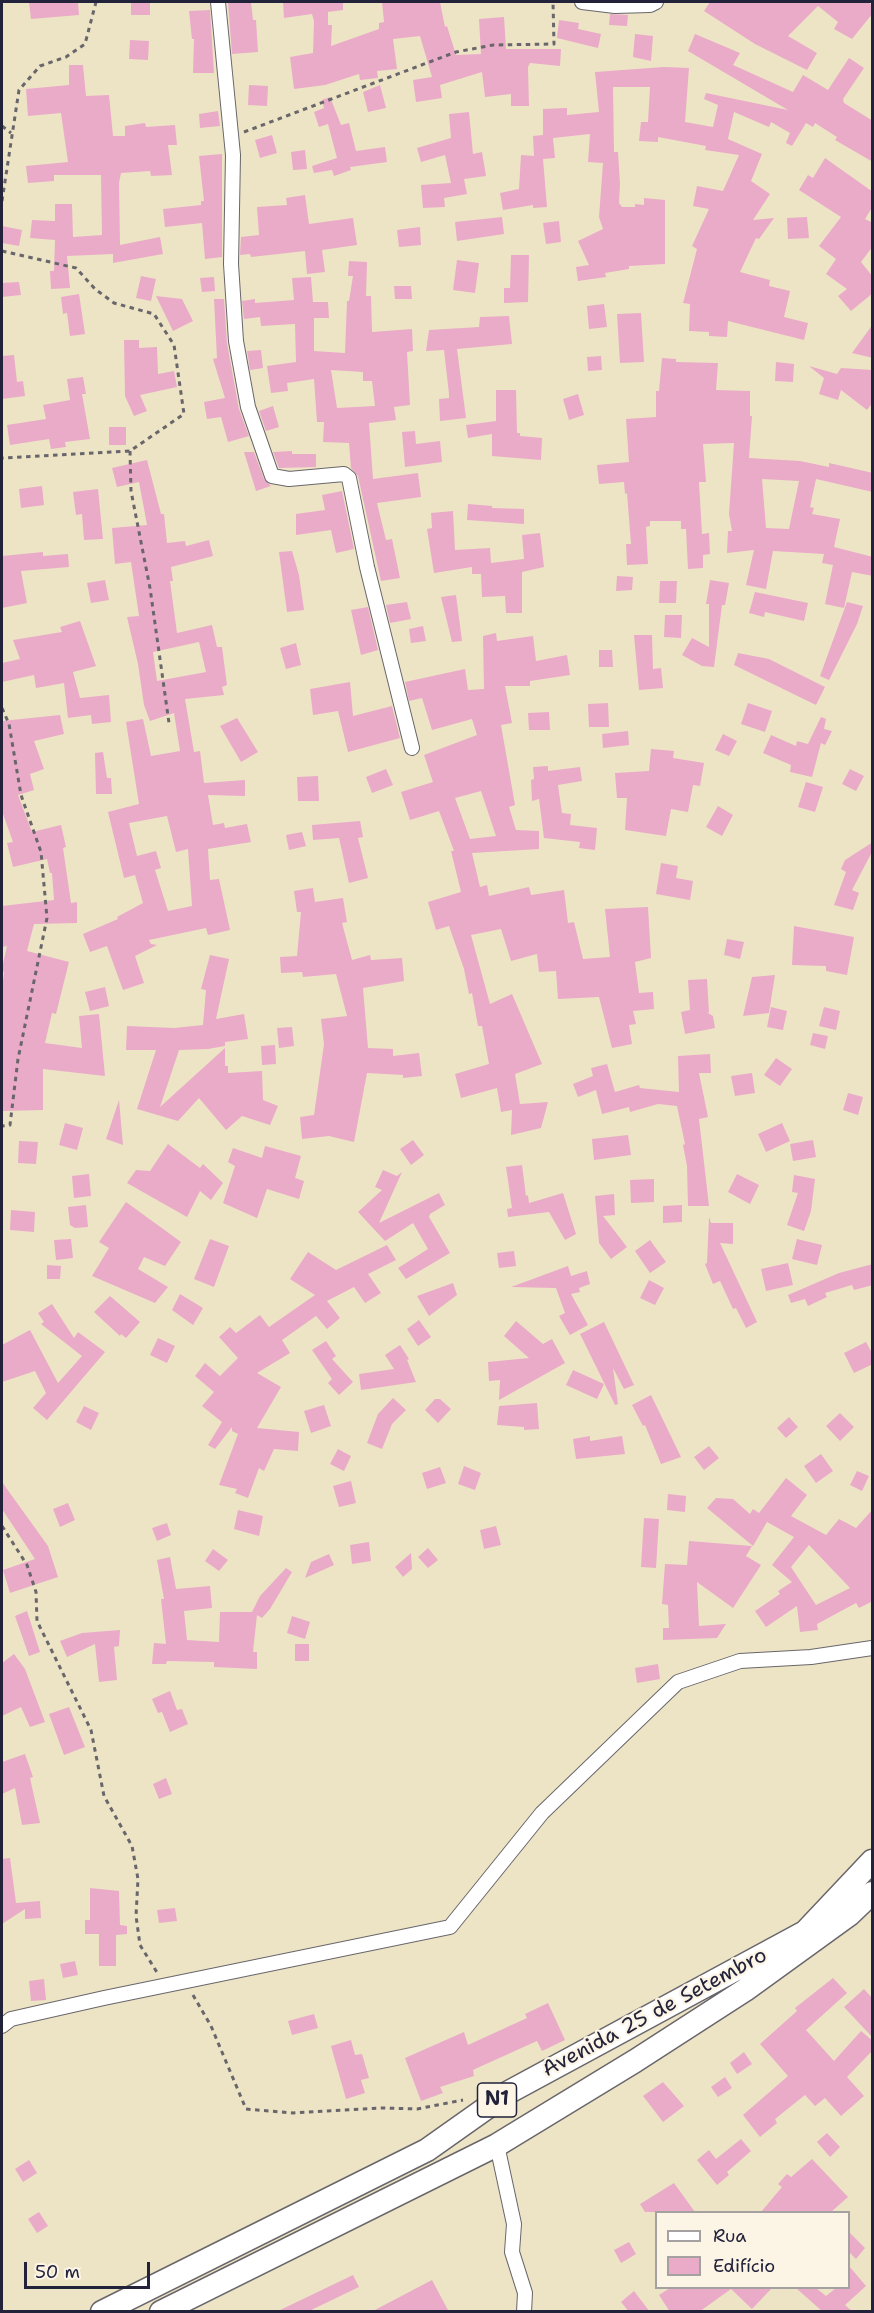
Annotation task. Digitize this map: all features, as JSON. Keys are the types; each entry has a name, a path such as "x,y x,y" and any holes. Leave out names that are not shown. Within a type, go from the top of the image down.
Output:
{"highway":[{"name":"Avenida 25 de Setembro","path":"102,2312 427,2150 509,2092 805,1932 873,1861"},
{"name":"Avenida 25 de Setembro","path":"162,2312 496,2145 635,2061 745,1990 850,1914 873,1893"}],"street":[{"path":"218,2 231,136 231,264 236,341 248,407 272,476 289,479 344,474 349,478 367,567 412,748"},
{"path":"582,2 615,6 656,2"},
{"path":"2,2026 11,2019 115,1995 450,1927 542,1813 678,1682 740,1661 811,1657 873,1648"},
{"path":"496,2145 514,2224 512,2252 525,2294 524,2312"}],"path":[{"path":"2,201 19,90 40,66 66,57 85,44 96,2"},
{"path":"231,136 456,52 493,45 554,44 553,2"},
{"path":"2,126 11,133"},
{"path":"2,251 76,268 95,289 114,303 154,314 174,345 184,414 130,451 2,458"},
{"path":"130,451 131,491 150,588 169,723"},
{"path":"2,708 9,724 21,795 41,852 47,918 18,1059 10,1125 2,1126"},
{"path":"2,1526 27,1565 36,1592 37,1621 91,1730 104,1796 132,1846 138,1879 136,1916 140,1945 159,1974 167,1970"},
{"path":"187,1985 211,2026 246,2109 293,2113 381,2108 417,2109 474,2098"}],"building":[{"path":"29,2 78,2 79,15 31,19"},
{"path":"131,2 150,2 150,15 131,15"},
{"path":"228,2 251,2 253,20 256,20 258,52 232,54"},
{"path":"283,2 343,2 343,10 328,12 328,25 332,25 331,46 379,29 379,23 384,22 382,2 440,2 445,27 447,26 456,55 481,54 479,19 504,17 506,49 561,49 560,66 530,63 528,67 529,106 511,106 511,94 485,97 482,72 440,85 442,98 416,102 413,80 432,77 420,36 393,39 397,69 377,71 378,78 360,80 359,74 325,85 294,89 290,57 313,53 314,21 312,14 284,18"},
{"path":"710,2 868,2 873,6 873,13 852,39 834,29 838,22 818,6 788,36 817,53 807,70 755,44 704,11"},
{"path":"210,10 214,73 193,73 194,39 192,39 189,11"},
{"path":"610,14 628,15 627,26 609,25"},
{"path":"559,20 579,23 578,29 601,34 598,48 557,38"},
{"path":"635,34 653,36 651,61 633,57"},
{"path":"695,34 740,53 733,65 793,92 803,75 828,90 849,58 864,68 843,99 844,103 873,121 873,162 835,140 837,137 815,123 813,127 806,123 792,146 786,143 790,133 771,122 769,127 734,112 728,139 762,154 751,181 770,194 753,220 774,218 759,239 756,238 740,272 770,280 769,286 790,291 784,317 808,323 804,340 728,321 727,337 709,336 709,332 689,331 690,304 683,303 697,249 692,246 709,209 693,206 697,186 723,191 739,155 705,150 706,146 658,137 658,142 639,141 641,122 648,122 650,87 613,87 614,152 618,152 619,203 622,207 635,207 635,204 644,205 644,198 665,200 665,264 629,266 629,269 605,273 606,277 578,281 576,267 589,265 578,241 603,229 599,217 603,163 588,162 590,134 553,138 555,158 543,159 547,207 533,208 533,205 503,210 500,193 519,189 521,155 534,156 533,136 543,135 543,109 567,108 567,115 599,112 595,72 664,67 689,68 685,122 713,127 718,105 704,99 706,93 788,110 688,51"},
{"path":"130,40 149,41 148,60 129,59"},
{"path":"69,65 83,65 86,96 109,95 113,136 125,136 125,126 145,123 146,127 175,125 177,145 168,145 172,175 151,176 150,171 121,173 119,183 120,245 160,237 163,254 113,263 113,254 67,256 70,288 51,289 50,271 54,271 55,240 30,238 32,220 55,221 55,204 72,204 73,237 102,235 101,175 54,175 54,181 28,183 26,166 68,162 61,113 28,116 26,89 69,85"},
{"path":"249,85 268,86 267,106 248,105"},
{"path":"380,85 386,108 368,112 363,92"},
{"path":"330,97 341,125 349,123 356,151 385,147 387,162 350,167 351,170 334,176 332,170 314,173 312,166 337,158 328,124 319,127 314,112 324,108 322,100"},
{"path":"218,111 220,126 200,128 199,114"},
{"path":"469,112 473,154 482,152 486,176 464,179 467,194 444,198 445,207 423,208 421,185 451,183 445,155 421,162 417,148 451,138 449,114"},
{"path":"272,135 277,153 260,158 255,140"},
{"path":"305,150 307,169 293,170 291,152"},
{"path":"222,154 222,257 205,259 202,223 165,227 163,209 201,205 201,201 204,201 199,156"},
{"path":"825,158 873,192 873,206 865,219 873,223 873,246 861,262 873,277 873,293 851,311 838,296 847,289 826,274 836,259 819,246 841,217 799,190 808,175 813,178"},
{"path":"305,195 309,224 353,218 357,245 322,250 325,272 307,274 305,251 251,257 250,254 240,255 241,237 259,235 257,207 287,205 286,198"},
{"path":"502,217 504,234 457,241 455,222"},
{"path":"807,217 809,238 788,239 787,218"},
{"path":"559,221 561,242 546,244 543,223"},
{"path":"2,226 22,230 19,246 2,243"},
{"path":"420,227 421,245 399,247 397,230"},
{"path":"511,255 529,255 528,302 504,303 504,288 510,288"},
{"path":"457,260 479,263 475,293 453,290"},
{"path":"349,261 367,262 366,296 371,296 372,332 412,329 413,351 407,352 410,405 394,407 396,420 369,423 373,479 418,473 421,497 377,503 386,540 392,539 400,578 381,581 358,476 351,468 349,443 323,442 324,422 317,422 314,379 287,383 288,391 271,393 267,366 296,362 295,324 261,326 260,317 244,319 242,301 255,299 255,303 294,300 292,278 311,277 313,302 328,302 329,318 314,318 314,351 345,353 347,301 349,301 353,276 348,276","holes":["331,370 363,372 363,381 372,381 375,406 337,408"]},
{"path":"141,276 156,279 151,301 136,298"},
{"path":"214,277 215,291 202,292 200,278"},
{"path":"19,282 21,295 2,297 2,283"},
{"path":"394,286 411,286 412,299 395,299"},
{"path":"79,294 85,334 70,336 67,313 63,314 61,297"},
{"path":"156,296 182,299 193,321 173,331"},
{"path":"214,299 224,299 227,343 239,409 249,436 228,442 221,417 207,419 204,402 225,398 213,359 217,358"},
{"path":"604,304 607,327 589,329 587,306"},
{"path":"641,313 644,362 620,363 617,314"},
{"path":"509,316 512,344 457,349 466,418 440,421 439,399 449,398 444,350 426,351 429,330 479,327 480,317"},
{"path":"873,324 873,358 852,353"},
{"path":"124,340 139,340 139,348 157,347 158,374 174,371 177,387 140,395 147,411 134,416 125,396"},
{"path":"261,350 263,368 250,370 247,351"},
{"path":"14,355 17,382 23,381 25,396 2,399 2,356"},
{"path":"601,356 602,370 588,371 587,357"},
{"path":"662,358 676,359 676,362 718,363 716,390 750,391 750,416 752,416 749,458 800,461 829,467 829,463 873,473 873,492 816,479 810,507 814,508 812,514 840,519 834,547 873,557 873,576 852,572 844,608 825,604 833,565 822,563 824,554 773,551 766,589 746,585 754,550 727,553 728,531 732,531 729,514 734,443 703,444 706,482 699,482 702,534 709,533 710,554 703,555 703,568 688,569 686,529 681,529 681,521 650,521 650,526 646,527 648,564 627,565 626,544 631,544 624,482 599,484 597,465 629,462 626,419 656,417 656,391 659,391","holes":["762,479 799,481 789,529 766,528"]},
{"path":"776,362 794,364 793,382 775,381"},
{"path":"809,366 837,374 841,368 873,370 873,402 867,410 841,390 838,400 819,394 824,378"},
{"path":"83,377 86,394 82,394 90,439 65,442 66,447 51,449 49,439 10,445 7,425 46,419 43,405 70,400 67,379"},
{"path":"496,390 516,390 517,433 520,433 520,436 542,438 541,460 492,456 492,434 468,438 466,425 496,421"},
{"path":"578,394 584,415 569,420 563,399"},
{"path":"273,406 279,427 266,431 259,411"},
{"path":"109,427 126,427 126,445 109,445"},
{"path":"415,431 416,444 440,441 442,462 405,467 402,432"},
{"path":"292,451 292,454 316,454 316,467 279,468 273,452"},
{"path":"244,452 254,452 264,479 271,486 256,491"},
{"path":"147,460 161,514 164,514 167,543 185,541 186,546 209,540 213,556 171,567 173,581 170,581 177,633 212,625 217,647 222,647 227,685 222,687 224,695 185,699 194,752 200,751 204,783 245,780 245,796 208,795 213,825 224,823 225,828 247,824 251,842 208,849 210,880 219,879 230,930 208,935 206,928 149,940 151,944 157,945 135,956 144,983 123,990 107,946 90,952 83,934 118,919 117,917 143,903 135,875 124,878 108,812 139,804 126,722 143,719 151,756 180,751 174,713 150,721 144,705 138,664 127,617 139,616 131,562 115,564 112,528 147,525 139,482 117,487 112,468","holes":["199,642 206,672 157,681 153,652","167,816 176,852 188,849 192,906 168,911 155,870 161,868 156,851 137,856 129,823"]},
{"path":"42,486 44,505 21,508 19,489"},
{"path":"98,489 103,539 84,540 82,514 76,515 73,492"},
{"path":"342,491 354,549 336,553 331,530 296,535 296,514 325,510 322,495"},
{"path":"468,504 492,506 492,508 524,509 524,524 467,520"},
{"path":"453,511 455,550 490,548 491,563 524,559 522,535 540,533 544,567 522,572 522,613 506,613 505,596 482,597 481,574 472,574 472,567 434,573 427,529 432,528 431,513"},
{"path":"292,551 299,575 304,610 287,612 279,552"},
{"path":"43,552 43,556 68,554 69,567 21,571 27,603 2,608 2,556"},
{"path":"617,576 633,577 632,590 616,591"},
{"path":"105,580 109,600 91,603 87,583"},
{"path":"710,580 729,583 725,605 722,605 714,667 702,666 682,655 692,638 709,647 709,604 706,604"},
{"path":"660,581 677,581 676,603 659,603"},
{"path":"755,592 808,603 804,621 765,612 764,617 749,613"},
{"path":"456,595 462,641 452,642 441,597"},
{"path":"407,602 411,619 390,623 386,605"},
{"path":"847,602 863,606 857,624 829,680 820,676"},
{"path":"368,607 378,650 361,655 351,610"},
{"path":"665,615 682,615 681,638 664,637"},
{"path":"80,621 96,666 73,672 80,698 109,695 111,722 92,724 91,715 68,718 64,683 36,688 34,675 2,682 2,663 20,659 13,640 62,632 60,627"},
{"path":"423,626 426,641 411,643 409,629"},
{"path":"496,633 497,641 533,636 536,661 567,655 570,675 530,681 530,686 505,686 512,723 501,725 515,805 509,807 516,830 539,831 539,849 472,853 480,887 487,885 489,896 529,887 531,895 564,890 568,923 574,922 583,959 610,957 605,909 648,907 651,958 635,962 639,993 653,992 654,1009 633,1011 636,1024 629,1025 632,1044 612,1048 599,997 558,999 556,971 539,972 537,954 511,961 501,929 471,935 490,1004 512,994 542,1064 515,1074 520,1104 548,1102 541,1128 511,1135 512,1110 501,1112 497,1088 461,1098 455,1074 489,1064 482,1026 478,1026 472,993 469,994 464,969 449,926 436,930 428,902 461,892 451,851 454,851 439,811 410,820 401,792 433,782 424,755 477,735 472,719 432,730 422,698 409,701 405,682 465,669 468,690 484,689 483,636","holes":["481,791 496,836 470,839 455,798"]},
{"path":"634,635 652,635 653,669 661,668 663,688 639,690"},
{"path":"296,643 301,665 286,669 280,648"},
{"path":"599,650 612,650 613,667 599,667"},
{"path":"738,653 769,659 825,687 816,705 734,665"},
{"path":"350,682 353,716 392,706 400,738 348,752 338,711 313,715 310,689"},
{"path":"608,703 609,727 589,727 588,704"},
{"path":"748,703 772,711 765,732 741,724"},
{"path":"549,712 550,730 529,730 528,713"},
{"path":"60,715 64,734 34,741 44,769 30,774 34,790 18,795 32,832 61,825 66,847 63,848 71,903 77,902 77,923 34,924 27,951 69,962 56,1014 52,1013 45,1043 82,1048 79,1016 99,1014 105,1076 43,1069 43,1110 2,1111 4,973 2,968 7,946 2,947 2,906 54,900 52,873 50,873 47,859 13,867 7,843 13,842 2,811 2,721"},
{"path":"821,717 826,719 824,729 832,731 825,745 821,743 812,777 790,772 791,765 763,753 771,735 796,746 797,741 808,744"},
{"path":"237,718 258,752 241,762 220,726"},
{"path":"628,731 629,745 603,748 602,734"},
{"path":"723,734 737,741 729,756 715,750"},
{"path":"651,749 674,751 673,758 704,763 700,786 693,785 688,812 671,809 666,836 625,830 627,798 617,798 615,773 649,771"},
{"path":"103,752 107,778 111,778 112,794 96,794 95,753"},
{"path":"548,766 548,771 580,767 582,781 558,785 562,813 571,814 570,825 597,828 595,850 579,848 580,842 544,838 539,799 532,801 531,780 534,779 533,767"},
{"path":"386,769 393,785 372,793 366,777"},
{"path":"850,769 864,776 856,791 842,784"},
{"path":"318,776 319,801 298,801 297,777"},
{"path":"806,782 823,787 815,812 798,807"},
{"path":"718,806 733,815 722,836 706,827"},
{"path":"360,821 363,837 358,838 368,878 349,883 339,838 313,840 312,825"},
{"path":"302,832 306,846 289,850 286,835"},
{"path":"873,842 873,850 852,890 859,893 853,910 834,905 846,872 841,869 845,860"},
{"path":"661,863 678,866 676,878 693,881 690,900 656,894"},
{"path":"313,888 315,902 343,898 347,922 342,923 352,960 370,955 371,960 402,958 404,981 363,988 368,1048 393,1049 393,1056 419,1053 422,1076 403,1078 403,1075 367,1073 354,1142 329,1136 302,1139 300,1117 314,1115 324,1044 321,1019 347,1016 336,974 303,977 302,972 281,973 280,957 297,956 301,912 297,912 294,891"},
{"path":"794,926 854,937 847,975 826,971 826,966 792,965"},
{"path":"727,939 744,942 740,959 724,955"},
{"path":"210,955 229,959 216,1019 244,1014 248,1039 225,1042 225,1046 208,1049 179,1050 160,1107 225,1048 225,1066 228,1066 228,1073 262,1071 263,1100 278,1106 270,1125 242,1116 226,1130 199,1098 178,1121 137,1109 156,1050 126,1050 127,1026 174,1028 203,1025 206,990 201,989"},
{"path":"775,975 769,1013 743,1016 752,977"},
{"path":"707,979 709,1013 706,1012 713,1016 715,1028 685,1034 681,1012 690,1010 688,980"},
{"path":"105,987 109,1006 90,1011 85,992"},
{"path":"771,1007 787,1011 783,1030 767,1027"},
{"path":"824,1007 840,1011 836,1030 819,1026"},
{"path":"292,1027 294,1046 279,1048 277,1028"},
{"path":"813,1033 828,1036 825,1049 810,1045"},
{"path":"275,1045 276,1064 262,1065 261,1046"},
{"path":"710,1054 711,1073 699,1073 708,1117 699,1119 709,1206 688,1206 687,1166 683,1145 685,1144 677,1106 658,1104 630,1112 629,1107 602,1114 596,1090 578,1097 573,1084 593,1076 591,1068 607,1064 615,1092 639,1085 640,1088 679,1092 678,1056"},
{"path":"776,1058 792,1069 780,1086 764,1075"},
{"path":"752,1073 755,1093 735,1096 731,1076"},
{"path":"848,1093 863,1097 858,1115 843,1110"},
{"path":"119,1100 123,1145 106,1139"},
{"path":"65,1123 83,1128 77,1150 59,1145"},
{"path":"782,1123 790,1141 766,1152 758,1134"},
{"path":"628,1135 631,1155 594,1160 592,1139"},
{"path":"413,1140 424,1155 411,1165 400,1149"},
{"path":"813,1140 816,1157 793,1161 790,1144"},
{"path":"19,1141 38,1142 36,1164 18,1163"},
{"path":"168,1144 200,1168 203,1164 223,1183 211,1200 200,1191 187,1217 127,1183 136,1170 150,1171"},
{"path":"265,1146 301,1156 295,1178 304,1181 299,1199 267,1189 257,1218 223,1203 235,1166 228,1162 233,1148 262,1158"},
{"path":"522,1165 529,1203 563,1193 576,1234 565,1240 549,1212 508,1217 507,1209 512,1208 506,1167"},
{"path":"383,1170 397,1176 402,1172 379,1223 439,1193 445,1205 429,1217 450,1253 406,1279 398,1268 428,1249 413,1223 385,1241 358,1212 382,1190 375,1187"},
{"path":"89,1174 91,1196 74,1198 72,1176"},
{"path":"737,1174 759,1185 750,1204 728,1192"},
{"path":"794,1175 815,1179 811,1211 804,1231 787,1225 798,1193 792,1192"},
{"path":"654,1179 654,1202 631,1203 630,1180"},
{"path":"614,1194 615,1215 603,1216 627,1247 611,1259 599,1243 595,1196"},
{"path":"126,1202 181,1242 165,1266 144,1257 138,1269 168,1287 155,1303 92,1276 109,1248 99,1242"},
{"path":"86,1205 88,1227 75,1228 70,1225 68,1207"},
{"path":"682,1205 682,1222 663,1223 663,1206"},
{"path":"11,1210 35,1212 34,1232 10,1230"},
{"path":"709,1217 711,1223 733,1223 733,1244 720,1243 757,1322 746,1328 736,1308 733,1309 720,1281 713,1284 705,1264 707,1263"},
{"path":"71,1239 73,1258 56,1260 54,1240"},
{"path":"210,1239 229,1246 214,1287 194,1279"},
{"path":"797,1239 822,1245 817,1265 792,1259"},
{"path":"650,1240 666,1262 650,1273 635,1251"},
{"path":"387,1245 396,1260 368,1274 381,1293 365,1303 354,1287 327,1301 340,1318 327,1329 316,1316 282,1340 290,1353 257,1373 281,1387 257,1428 299,1432 298,1451 274,1449 264,1471 259,1468 248,1498 235,1493 237,1489 219,1485 238,1434 232,1431 232,1427 215,1449 208,1445 222,1422 202,1406 214,1392 195,1376 205,1363 220,1376 238,1358 219,1337 230,1327 236,1333 260,1315 269,1327 315,1295 290,1279 308,1252 336,1270"},
{"path":"514,1251 516,1266 499,1268 497,1253"},
{"path":"788,1263 793,1285 766,1291 761,1269"},
{"path":"873,1264 873,1285 854,1290 852,1285 825,1293 827,1297 808,1306 805,1299 791,1303 788,1295 839,1273"},
{"path":"47,1265 61,1266 60,1279 47,1279"},
{"path":"568,1266 571,1276 587,1271 590,1284 579,1288 580,1292 571,1294 588,1325 570,1335 559,1316 565,1313 556,1288 511,1287"},
{"path":"649,1280 664,1288 655,1305 640,1298"},
{"path":"453,1283 457,1295 429,1316 417,1296"},
{"path":"180,1294 203,1308 193,1325 172,1310"},
{"path":"110,1296 140,1322 126,1338 121,1334 120,1336 94,1312"},
{"path":"52,1304 74,1338 78,1332 105,1352 47,1420 33,1408 46,1393 35,1371 2,1382 2,1345 30,1330 58,1383 82,1356 41,1324 44,1322 38,1313"},
{"path":"419,1320 431,1337 418,1346 407,1329"},
{"path":"516,1321 543,1344 552,1339 565,1363 499,1400 500,1380 489,1381 488,1362 529,1358 504,1336"},
{"path":"604,1322 634,1385 624,1389 613,1368 618,1404 615,1405 580,1334"},
{"path":"158,1338 175,1346 167,1363 150,1355"},
{"path":"326,1341 336,1356 332,1359 353,1382 339,1395 328,1383 332,1379 312,1350"},
{"path":"866,1342 873,1355 873,1364 854,1373 844,1353"},
{"path":"400,1345 409,1359 407,1360 416,1382 361,1390 359,1374 394,1369 385,1355"},
{"path":"573,1370 604,1384 597,1399 566,1385"},
{"path":"651,1395 681,1457 661,1464 645,1425 643,1426 632,1405"},
{"path":"393,1398 406,1410 392,1424 382,1449 367,1443 378,1414"},
{"path":"435,1399 440,1399 451,1409 438,1423 425,1410"},
{"path":"537,1403 539,1429 524,1430 524,1427 497,1425 499,1406"},
{"path":"324,1405 331,1426 311,1433 304,1411"},
{"path":"84,1406 99,1413 91,1430 76,1422"},
{"path":"840,1413 854,1427 840,1441 826,1426"},
{"path":"789,1417 798,1427 786,1438 777,1428"},
{"path":"590,1436 590,1441 622,1436 625,1454 576,1459 573,1439"},
{"path":"709,1446 719,1458 704,1470 694,1457"},
{"path":"338,1449 351,1456 344,1471 330,1464"},
{"path":"821,1454 833,1471 816,1483 804,1466"},
{"path":"464,1466 481,1473 475,1490 458,1484"},
{"path":"440,1467 446,1483 427,1489 422,1473"},
{"path":"857,1471 869,1476 862,1491 850,1485"},
{"path":"786,1478 807,1495 791,1516 826,1535 839,1519 856,1528 873,1509 873,1601 859,1608 856,1603 817,1624 818,1630 800,1632 797,1606 766,1627 755,1611 780,1594 778,1591 792,1582 772,1565 794,1537 767,1522 753,1546 707,1508 716,1498 733,1499 750,1514 753,1509 759,1513","holes":["809,1545 850,1588 816,1605 791,1567"]},
{"path":"351,1481 356,1503 339,1507 333,1486"},
{"path":"2,1482 48,1546 58,1577 10,1593 3,1570 35,1559 2,1509"},
{"path":"668,1494 686,1496 685,1512 667,1510"},
{"path":"68,1503 75,1520 60,1527 53,1509"},
{"path":"238,1510 263,1516 259,1536 234,1529"},
{"path":"644,1518 659,1519 656,1568 641,1567"},
{"path":"167,1523 171,1535 157,1541 152,1528"},
{"path":"496,1526 501,1545 484,1549 480,1530"},
{"path":"689,1541 752,1546 746,1556 761,1565 733,1608 697,1582 699,1626 726,1624 717,1638 663,1640 663,1628 669,1628 668,1605 662,1604 665,1564 687,1565"},
{"path":"369,1542 371,1561 352,1564 350,1545"},
{"path":"428,1548 438,1560 428,1568 418,1557"},
{"path":"213,1549 228,1560 219,1571 205,1561"},
{"path":"411,1553 412,1569 403,1577 395,1567"},
{"path":"329,1554 334,1565 305,1578 311,1562"},
{"path":"170,1557 176,1589 210,1586 212,1608 184,1611 187,1640 219,1642 220,1612 252,1612 260,1596 286,1568 292,1572 270,1609 262,1618 257,1615 253,1652 257,1652 257,1669 214,1667 214,1662 167,1661 166,1664 152,1664 154,1643 166,1644 161,1599 164,1599 157,1560"},
{"path":"27,1611 40,1652 29,1656 15,1616"},
{"path":"292,1616 310,1622 305,1639 287,1633"},
{"path":"120,1630 119,1646 114,1647 117,1680 99,1682 95,1644 67,1657 60,1641 82,1633"},
{"path":"295,1644 309,1644 309,1661 295,1661"},
{"path":"14,1654 25,1669 45,1722 30,1727 21,1707 2,1716 2,1663"},
{"path":"658,1664 660,1679 637,1683 635,1668"},
{"path":"170,1691 177,1710 182,1709 188,1724 170,1732 162,1712 158,1713 152,1699"},
{"path":"69,1707 85,1747 64,1755 49,1714"},
{"path":"25,1754 33,1777 30,1778 40,1823 22,1825 15,1788 2,1794 2,1762"},
{"path":"166,1778 172,1794 159,1799 153,1784"},
{"path":"10,1858 16,1903 40,1901 41,1918 25,1919 25,1909 2,1924 2,1859"},
{"path":"90,1888 119,1891 120,1925 127,1926 127,1934 116,1935 116,1966 99,1966 99,1934 85,1934 85,1920 90,1920"},
{"path":"175,1908 177,1921 159,1923 157,1910"},
{"path":"75,1961 78,1975 63,1978 60,1964"},
{"path":"833,1978 847,1993 806,2030 834,2061 861,2031 873,2041 873,2050 847,2077 864,2096 841,2116 825,2098 815,2106 805,2095 775,2119 777,2123 760,2137 743,2115 788,2076 760,2044 797,2011 795,2008"},
{"path":"44,1979 46,2000 31,2001 29,1981"},
{"path":"864,1989 873,1999 873,2038 844,2007"},
{"path":"548,2003 565,2040 542,2051 537,2041 473,2070 474,2076 440,2087 443,2093 421,2101 405,2058 464,2032 468,2045 527,2018 525,2014"},
{"path":"314,2014 318,2028 292,2035 288,2021"},
{"path":"351,2040 355,2055 362,2054 369,2078 361,2080 365,2093 346,2099 331,2046"},
{"path":"744,2052 752,2064 737,2074 730,2063"},
{"path":"725,2077 732,2088 718,2097 711,2087"},
{"path":"663,2082 684,2106 663,2122 643,2096"},
{"path":"827,2133 840,2147 830,2157 817,2142"},
{"path":"741,2139 751,2151 727,2172 729,2175 717,2185 697,2160 709,2150 716,2159"},
{"path":"812,2159 848,2197 832,2211 762,2211 782,2187 778,2184 787,2174 791,2177"},
{"path":"29,2160 37,2173 23,2182 15,2169"},
{"path":"674,2183 694,2211 645,2212 640,2204"},
{"path":"39,2212 48,2226 37,2233 28,2219"},
{"path":"850,2233 865,2248 856,2259 850,2253"},
{"path":"629,2242 636,2254 621,2263 614,2250"},
{"path":"850,2267 866,2286 845,2305 853,2312 823,2312 797,2289 817,2289 826,2296 835,2289 850,2289"},
{"path":"353,2275 359,2287 307,2312 276,2312"},
{"path":"432,2280 449,2312 371,2312"},
{"path":"668,2289 731,2289 699,2312 670,2312 659,2295"},
{"path":"731,2289 771,2289 752,2309"},
{"path":"634,2291 650,2312 629,2312 621,2302"}]}
